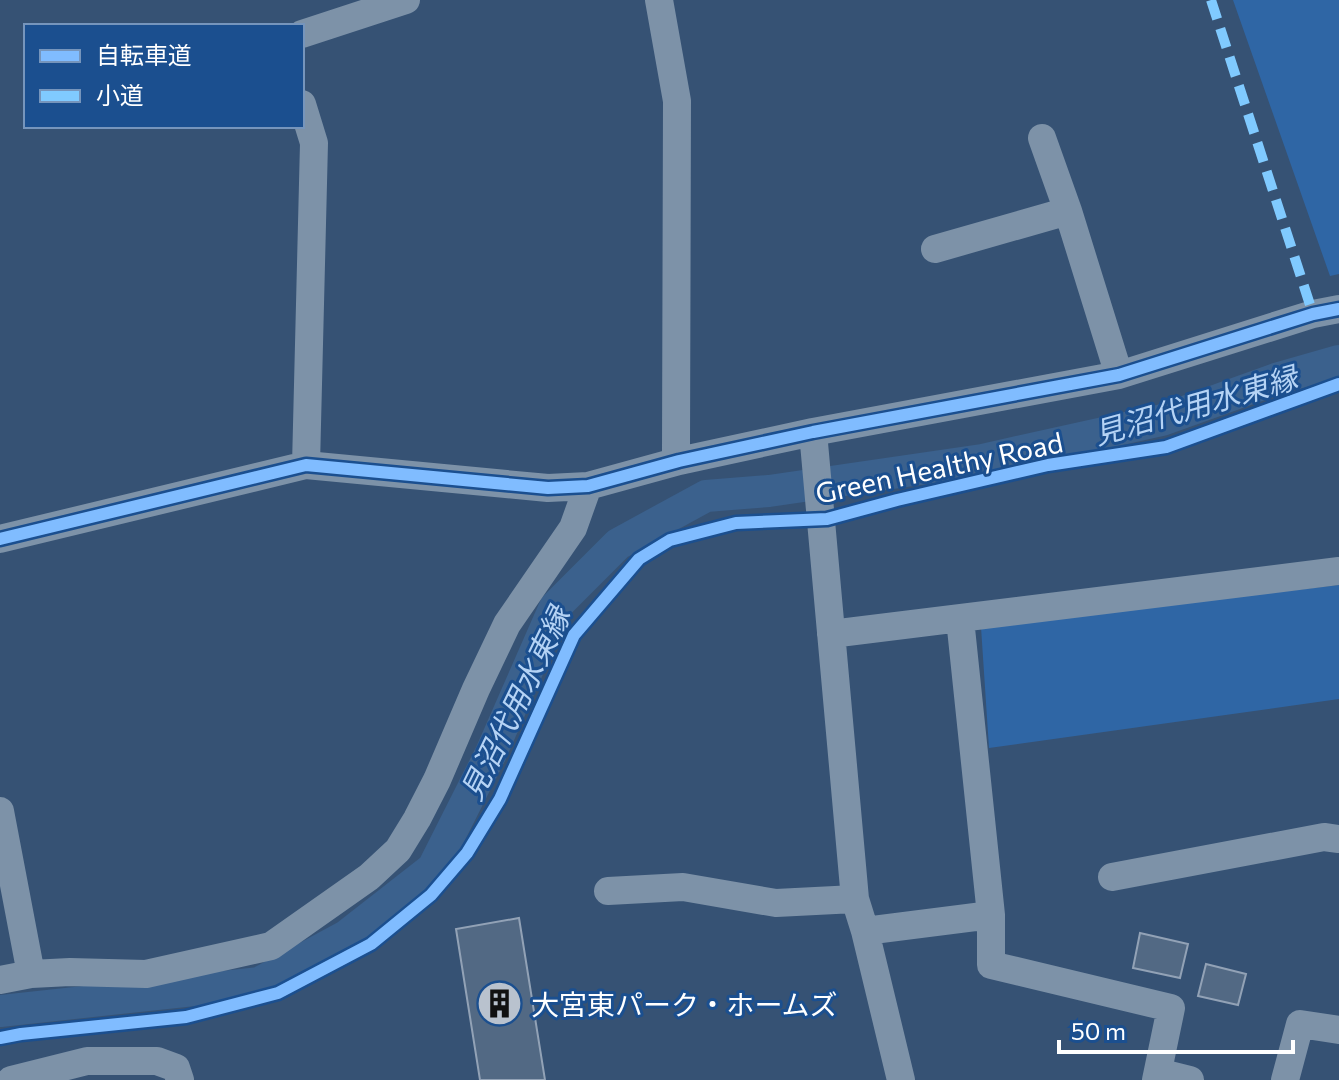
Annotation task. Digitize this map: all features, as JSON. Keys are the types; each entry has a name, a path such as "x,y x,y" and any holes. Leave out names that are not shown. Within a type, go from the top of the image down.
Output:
{"street":[{"path":"304,33 406,0"},
{"path":"659,0 677,101 676,451 679,461"},
{"path":"304,110 314,143 306,465"},
{"path":"1042,138 1119,375"},
{"path":"935,249 1068,211"},
{"path":"0,539 306,465 548,488 588,486 679,461 814,443 1119,375 1313,314 1339,309"},
{"path":"814,443 855,899 901,1080"},
{"path":"0,980 31,974 70,972 146,974 271,946 369,877 398,850 417,819 507,624 573,528 588,486"},
{"path":"831,634 1339,571"},
{"path":"960,619 991,915 991,965 1171,1008 1157,1076 1190,1080"},
{"path":"0,811 31,974"},
{"path":"1112,877 1324,837 1339,839"},
{"path":"608,891 683,887 776,903 855,899"},
{"path":"865,931 991,915"},
{"path":"1285,1080 1300,1024 1339,1030"},
{"path":"11,1080 87,1061 157,1061 176,1068 180,1080"}],"shaded area":[{"path":"1233,0 1339,0 1339,274 1330,276"},
{"path":"1339,585 1339,699 989,748 981,627"}],"building":[{"name":"大宮東パーク・ホームズ","path":"519,918 545,1080 480,1080 456,929"},
{"path":"1140,933 1188,944 1180,978 1133,968"},
{"path":"1206,964 1246,974 1238,1005 1198,996"}],"waterway":[{"name":"見沼代用水東縁","path":"0,1011 259,983 346,936 433,868 491,753 555,607 618,544 706,496 769,491 982,460 1162,420 1276,379 1339,361"}],"marked path":[{"path":"1211,0 1313,314"}],"cycle path":[{"path":"0,539 306,465 548,488 588,486 679,461 813,432 1119,375 1313,314 1339,309"},
{"name":"Green Healthy Road","path":"0,1038 186,1017 278,993 371,944 431,895 467,853 500,799 574,635 639,559 670,540 736,523 827,519 1048,465 1166,447 1339,384"}],"place":[{"name":"大宮東パーク・ホームズ","path":"500,1004"}]}
